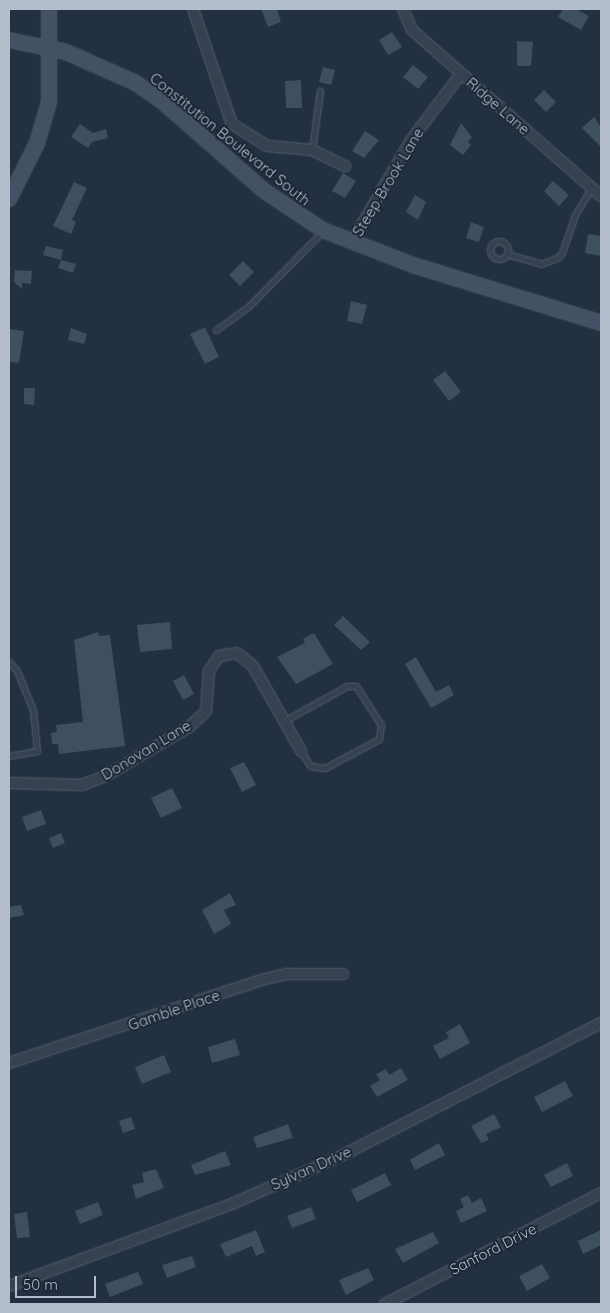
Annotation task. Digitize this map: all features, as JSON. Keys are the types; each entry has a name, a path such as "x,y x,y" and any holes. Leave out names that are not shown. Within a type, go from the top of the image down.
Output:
{"main road":[{"path":"9,199 37,143 48,102 52,47 49,9"},
{"name":"Constitution Boulevard South","path":"9,40 52,47 108,70 156,97 263,190 323,230 351,243 601,323"}],"street":[{"path":"193,9 232,124 267,146 312,150 345,166"},
{"name":"Ridge Lane","path":"403,9 412,30 601,196"},
{"name":"Steep Brook Lane","path":"351,243 411,140 461,74"},
{"name":"Donovan Lane","path":"9,783 82,785 106,776 189,727 206,711 208,671 219,656 236,653 253,666 301,751"},
{"name":"Gamble Place","path":"9,1063 265,979 287,974 342,974"},
{"name":"Sylvan Drive","path":"9,1286 234,1203 342,1156 601,1023"},
{"name":"Sanford Drive","path":"386,1304 601,1193"}],"lane":[{"path":"312,150 320,91"},
{"path":"507,254 541,264 557,258 562,253 575,215 591,187"},
{"path":"216,330 248,307 323,230"},
{"path":"9,662 18,672 33,710 37,751 9,756"},
{"path":"284,721 347,686 356,686 381,725 379,739 325,768 310,766 301,751"}],"building":[{"path":"261,9 277,9 281,22 268,27"},
{"path":"563,9 576,9 589,16 581,30 558,17"},
{"path":"392,32 402,47 388,55 379,40"},
{"path":"517,41 533,42 531,66 517,66"},
{"path":"413,65 428,77 418,89 403,77"},
{"path":"323,67 335,70 331,85 319,82"},
{"path":"301,80 302,108 286,108 285,81"},
{"path":"544,90 556,102 546,112 534,100"},
{"path":"594,117 601,127 601,147 582,128"},
{"path":"461,123 472,137 468,142 471,145 463,155 450,145"},
{"path":"80,124 93,133 106,129 108,138 92,142 88,148 71,137"},
{"path":"365,131 379,140 364,158 352,151"},
{"path":"343,173 356,181 345,198 332,191"},
{"path":"553,181 569,195 559,206 544,191"},
{"path":"74,182 87,188 72,220 76,222 71,234 53,226"},
{"path":"415,195 426,202 418,220 406,212"},
{"path":"471,222 484,227 479,242 466,238"},
{"path":"588,234 601,236 601,256 585,253"},
{"path":"46,246 63,250 61,260 43,255"},
{"path":"61,260 76,264 73,273 58,268"},
{"path":"243,261 254,272 240,286 229,275"},
{"path":"15,270 32,271 31,284 22,283 22,289 14,282"},
{"path":"351,301 367,305 362,324 347,321"},
{"path":"205,327 219,357 205,364 190,334"},
{"path":"71,328 87,334 84,344 68,340"},
{"path":"9,329 24,331 19,363 9,362"},
{"path":"445,371 461,392 449,401 433,380"},
{"path":"24,388 35,388 34,405 24,404"},
{"path":"343,616 370,642 361,650 334,625"},
{"path":"170,622 172,649 140,652 137,625"},
{"path":"98,632 99,636 110,635 125,746 59,754 58,744 52,744 51,733 57,732 56,725 83,722 74,640"},
{"path":"314,633 333,664 296,684 277,657 305,643 303,639"},
{"path":"416,657 436,692 449,685 454,695 431,708 405,664"},
{"path":"184,675 194,694 183,700 173,681"},
{"path":"244,762 256,785 242,792 230,768"},
{"path":"172,788 182,808 161,818 151,798"},
{"path":"41,810 46,824 27,831 22,817"},
{"path":"61,833 65,843 53,848 49,838"},
{"path":"230,893 236,905 224,910 231,924 214,934 202,910"},
{"path":"21,905 24,915 9,918 9,907"},
{"path":"460,1024 470,1043 440,1059 433,1046 449,1038 446,1032"},
{"path":"235,1039 240,1055 212,1063 208,1047"},
{"path":"164,1055 171,1072 142,1084 135,1067"},
{"path":"401,1068 408,1080 377,1097 370,1086 380,1080 376,1074 386,1069 389,1075"},
{"path":"565,1081 573,1096 542,1112 534,1097"},
{"path":"494,1114 501,1127 486,1134 489,1140 481,1143 471,1126"},
{"path":"131,1117 135,1129 123,1133 119,1121"},
{"path":"288,1124 293,1138 257,1148 253,1137"},
{"path":"439,1143 445,1155 415,1170 410,1160"},
{"path":"225,1151 231,1165 195,1175 191,1165"},
{"path":"567,1163 573,1176 551,1187 544,1175"},
{"path":"156,1169 164,1188 136,1199 132,1185 144,1182 142,1173"},
{"path":"385,1173 391,1185 357,1202 351,1190"},
{"path":"468,1195 472,1203 481,1198 487,1211 461,1223 456,1211 464,1207 460,1199"},
{"path":"98,1202 103,1215 80,1224 75,1211"},
{"path":"311,1207 316,1219 292,1228 287,1216"},
{"path":"27,1212 30,1237 17,1238 14,1214"},
{"path":"256,1230 265,1252 256,1256 252,1246 226,1257 220,1244"},
{"path":"601,1230 601,1245 583,1254 578,1241"},
{"path":"433,1232 439,1243 403,1263 395,1249"},
{"path":"192,1256 196,1267 167,1278 162,1265"},
{"path":"542,1264 550,1278 527,1291 519,1276"},
{"path":"368,1268 374,1280 346,1295 339,1280"},
{"path":"138,1272 143,1284 110,1297 105,1284"}]}
